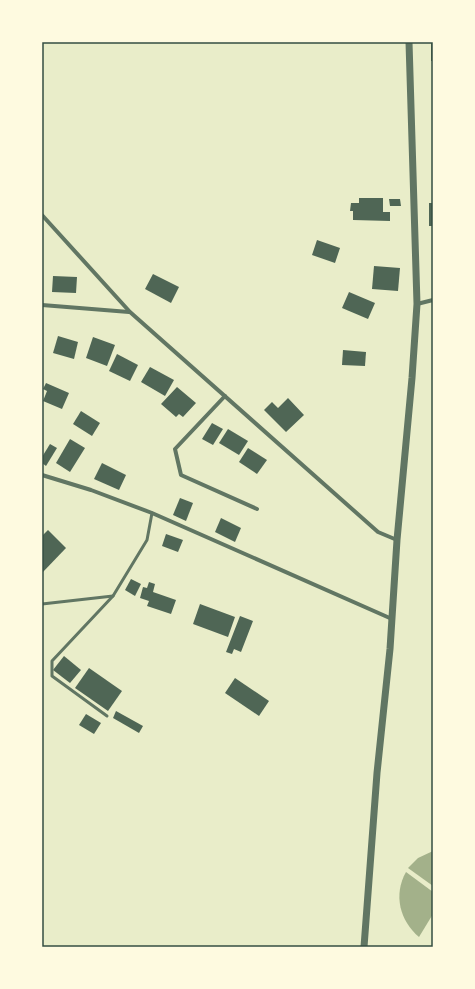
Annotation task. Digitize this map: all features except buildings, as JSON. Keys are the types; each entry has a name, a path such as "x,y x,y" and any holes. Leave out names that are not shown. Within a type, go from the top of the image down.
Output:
{"street":[{"path":"364,947 377,773 392,619 397,540 412,378 417,304 409,42"},
{"path":"42,215 130,312 378,532 397,540"},
{"path":"417,304 433,300"},
{"path":"42,305 130,312"},
{"path":"225,396 175,449 181,475 256,509"},
{"path":"42,475 91,490 152,513 392,619"}],"lane":[{"path":"107,716 52,676 52,661 113,596 147,540 152,513"},
{"path":"42,604 113,596"}],"shaded area":[{"path":"433,851 433,886 408,868 418,858"},
{"path":"406,872 433,892 433,914 419,937 412,931 400,907 400,890"}]}
